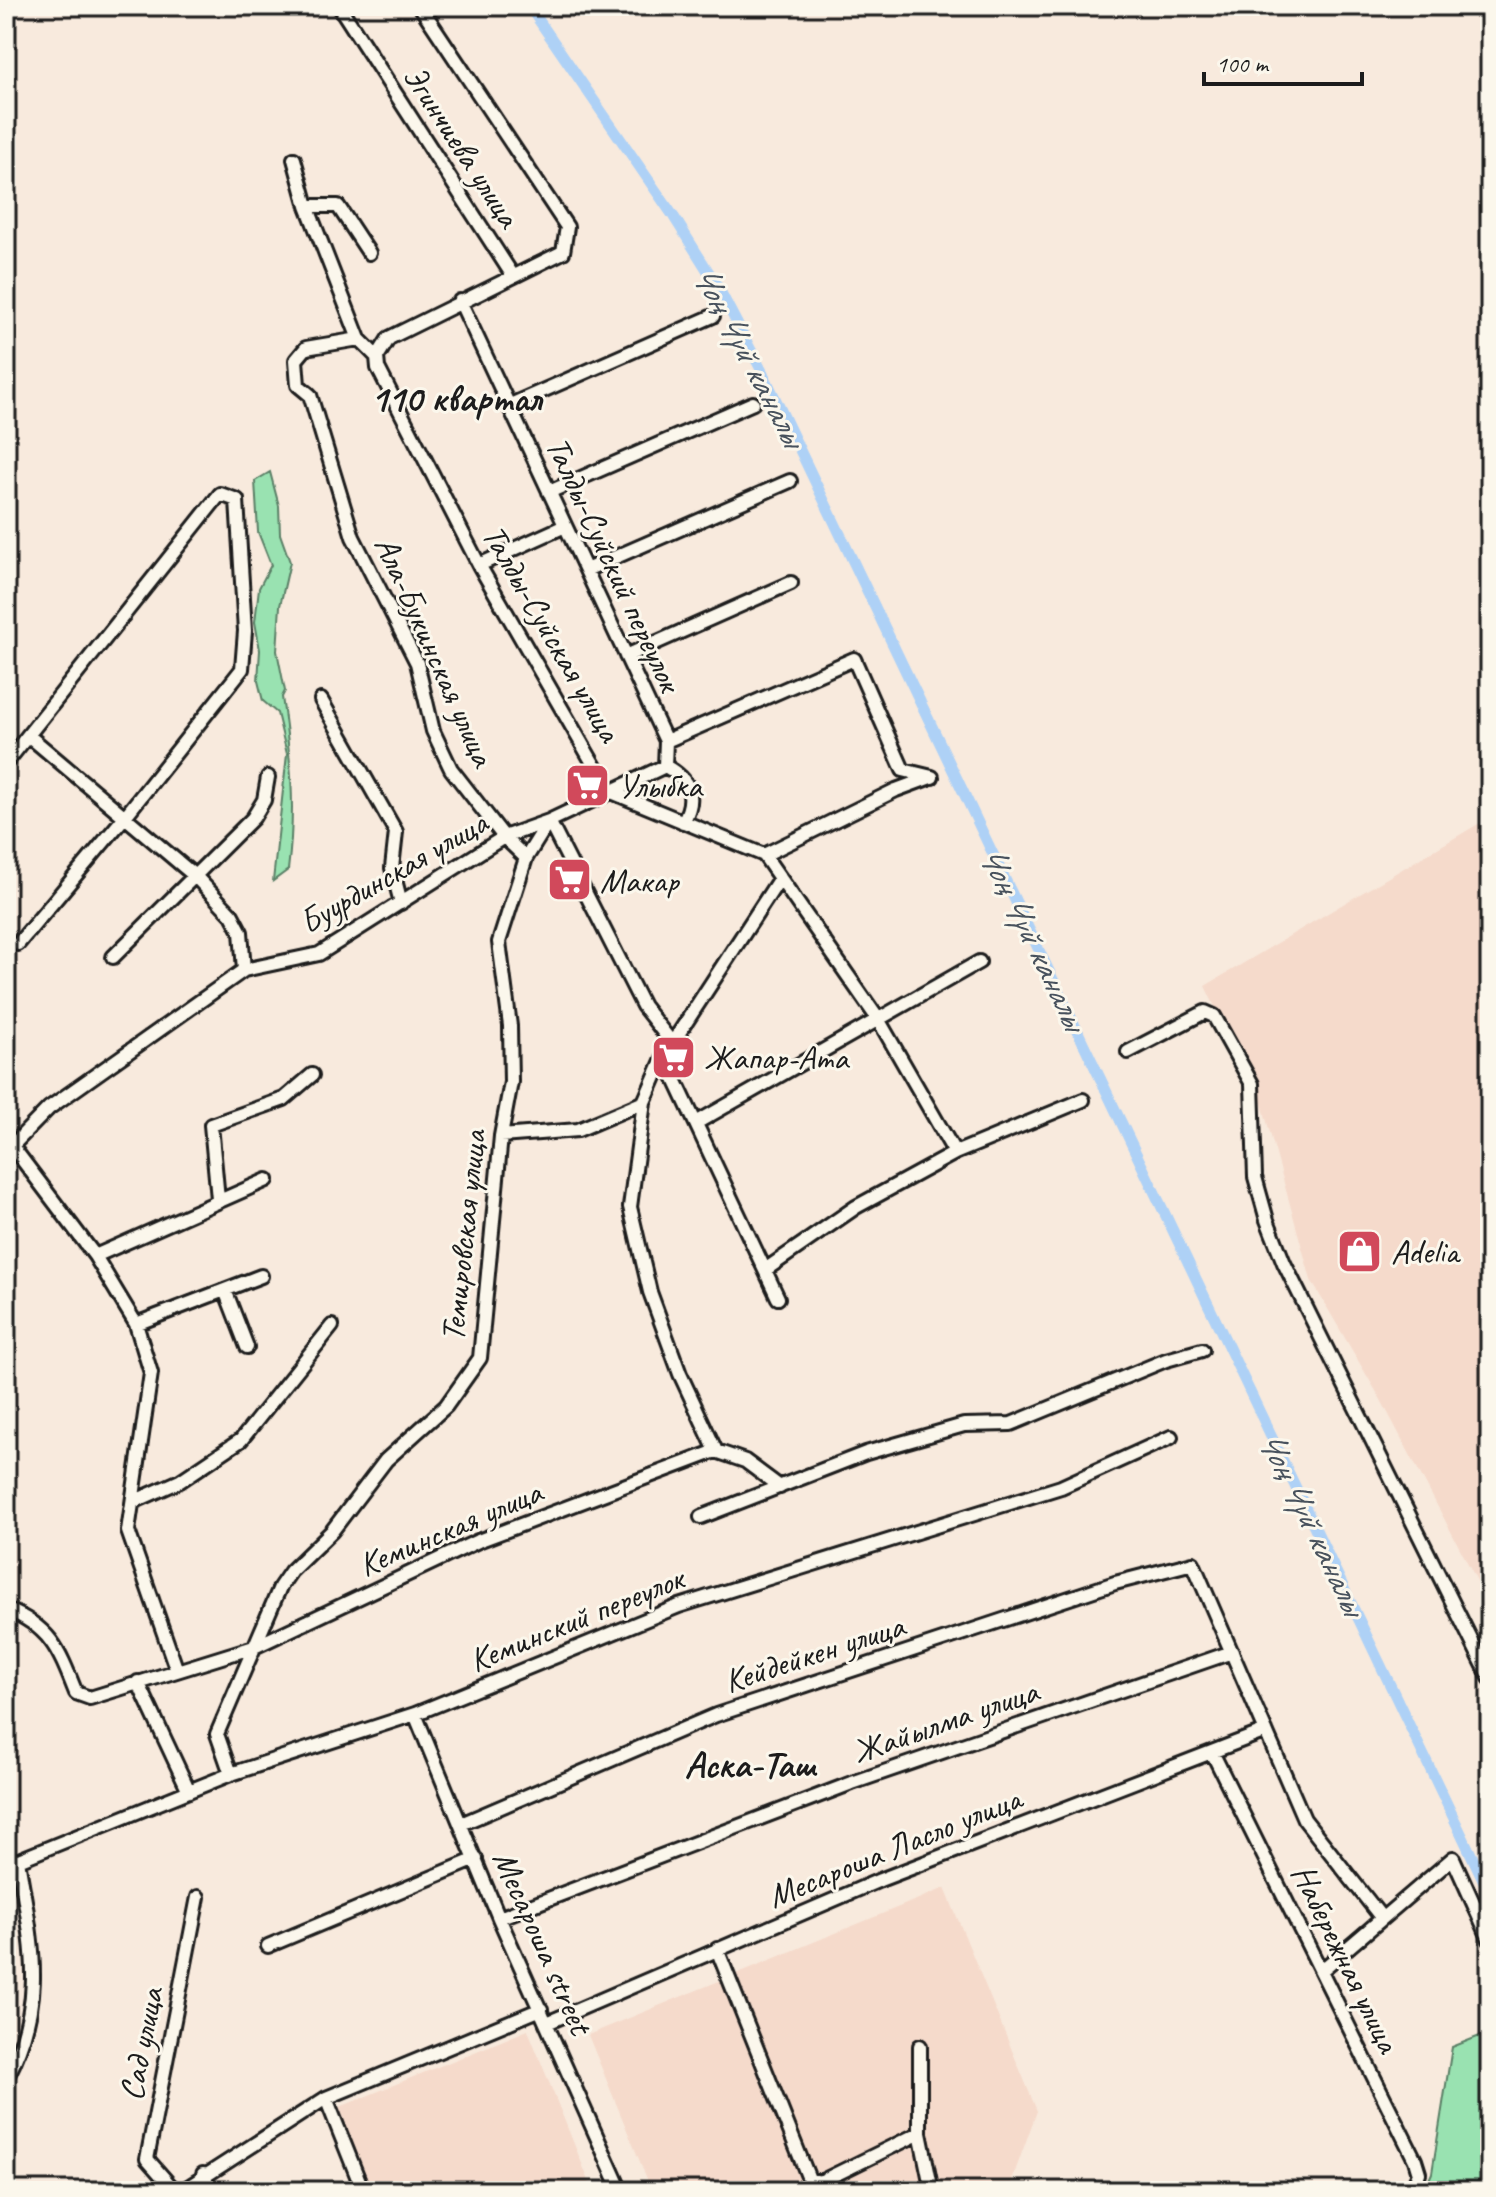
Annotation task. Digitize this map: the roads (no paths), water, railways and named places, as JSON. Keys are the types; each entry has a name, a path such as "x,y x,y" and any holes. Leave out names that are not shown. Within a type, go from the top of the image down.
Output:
{"street":[{"name":"Эгинчиева улица","path":"339,6 513,276"},
{"path":"377,357 389,338 563,252 567,227 420,6"},
{"name":"Талды-Суйская улица","path":"294,159 307,206 359,339 377,357 378,368 479,565 609,791 764,855"},
{"path":"307,206 338,206 369,253"},
{"name":"Талды-Суйский переулок","path":"460,301 666,741 665,766"},
{"path":"508,406 713,316"},
{"name":"Ала-Букинская улица","path":"359,339 306,348 296,360 298,385 310,395 353,537 417,663 433,731 451,769 504,837"},
{"path":"549,492 753,403"},
{"path":"586,570 790,481"},
{"path":"6,763 220,494 237,500 245,631 242,669 123,819 18,944"},
{"path":"479,565 565,526"},
{"path":"626,656 791,583"},
{"path":"666,741 854,659 903,770 932,777 896,790 764,855 878,1019 955,1153"},
{"path":"321,700 396,832 392,868 401,903"},
{"path":"29,736 123,819 196,877 232,915 241,932 244,970"},
{"path":"665,766 682,775 690,789 691,808 683,822"},
{"name":"Буурдинская улица","path":"9,1149 49,1108 244,970 319,954 504,837 549,821 665,766"},
{"path":"113,957 253,818 264,800 268,777"},
{"path":"549,821 643,1006 672,1043"},
{"name":"Темировская улица","path":"231,1774 217,1734 291,1571 332,1531 386,1460 446,1406 480,1358 501,1136 511,1082 510,1040 499,942 526,858 549,821"},
{"path":"504,837 526,858"},
{"path":"780,878 664,1056 644,1102 630,1207 650,1292 680,1374 716,1451 745,1461 780,1487"},
{"path":"696,1123 979,962"},
{"path":"1128,1052 1205,1012 1214,1016 1252,1084 1255,1177 1284,1263 1490,1678"},
{"path":"664,1056 778,1298"},
{"path":"218,1199 211,1125 284,1099 312,1075"},
{"path":"765,1270 856,1207 955,1153 1083,1100"},
{"path":"501,1136 578,1130 644,1102"},
{"path":"9,1149 95,1256 136,1324 151,1373 128,1531 176,1668"},
{"path":"95,1256 218,1199 267,1180"},
{"path":"136,1324 261,1276"},
{"path":"225,1290 247,1347"},
{"path":"133,1502 180,1481 241,1440 332,1326"},
{"path":"701,1517 866,1453 964,1425 1011,1424 1166,1360 1202,1350"},
{"name":"Кеминский переулок","path":"12,1863 231,1774 415,1714 679,1606 1061,1487 1171,1437"},
{"name":"Кеминская улица","path":"6,1609 31,1619 57,1645 76,1693 90,1698 176,1668 254,1647 478,1541 716,1451"},
{"name":"Набережная улица","path":"1193,1563 1304,1819 1381,1917"},
{"name":"Кейдейкен улица","path":"461,1824 716,1715 1115,1583 1193,1563"},
{"name":"Жайылма улица","path":"499,1918 852,1783 1232,1652"},
{"path":"138,1682 189,1791"},
{"name":"Месароша street","path":"415,1714 499,1918 621,2191"},
{"name":"Месароша Ласло улица","path":"547,2023 880,1880 1266,1731"},
{"name":"Набережная улица","path":"1212,1752 1415,2160 1419,2173 1411,2191"},
{"path":"1322,1970 1453,1858 1490,1940"},
{"path":"268,1946 476,1859"},
{"path":"6,2079 19,2053 31,2011 36,1966 12,1863"},
{"name":"Сад улица","path":"175,2191 147,2159 198,1897"},
{"path":"717,1949 809,2179 820,2182 920,2133"},
{"path":"182,2191 203,2174 326,2098 541,2009"},
{"path":"920,2046 920,2133 932,2191"},
{"path":"326,2098 363,2191"},
{"path":"203,2174 211,2191"}],"waterway":[{"name":"Чоң Чүй каналы","path":"529,6 674,217 718,287 765,377 1490,1894"}],"place":[{"name":"Улыбка","path":"587,785"},
{"name":"Макар","path":"569,880"},
{"name":"Жапар-Ата","path":"673,1057"},
{"name":"Adelia","path":"1360,1251"}],"district":[{"name":"110 квартал","path":"456,398"},
{"name":"Аска-Таш","path":"750,1764"}]}
